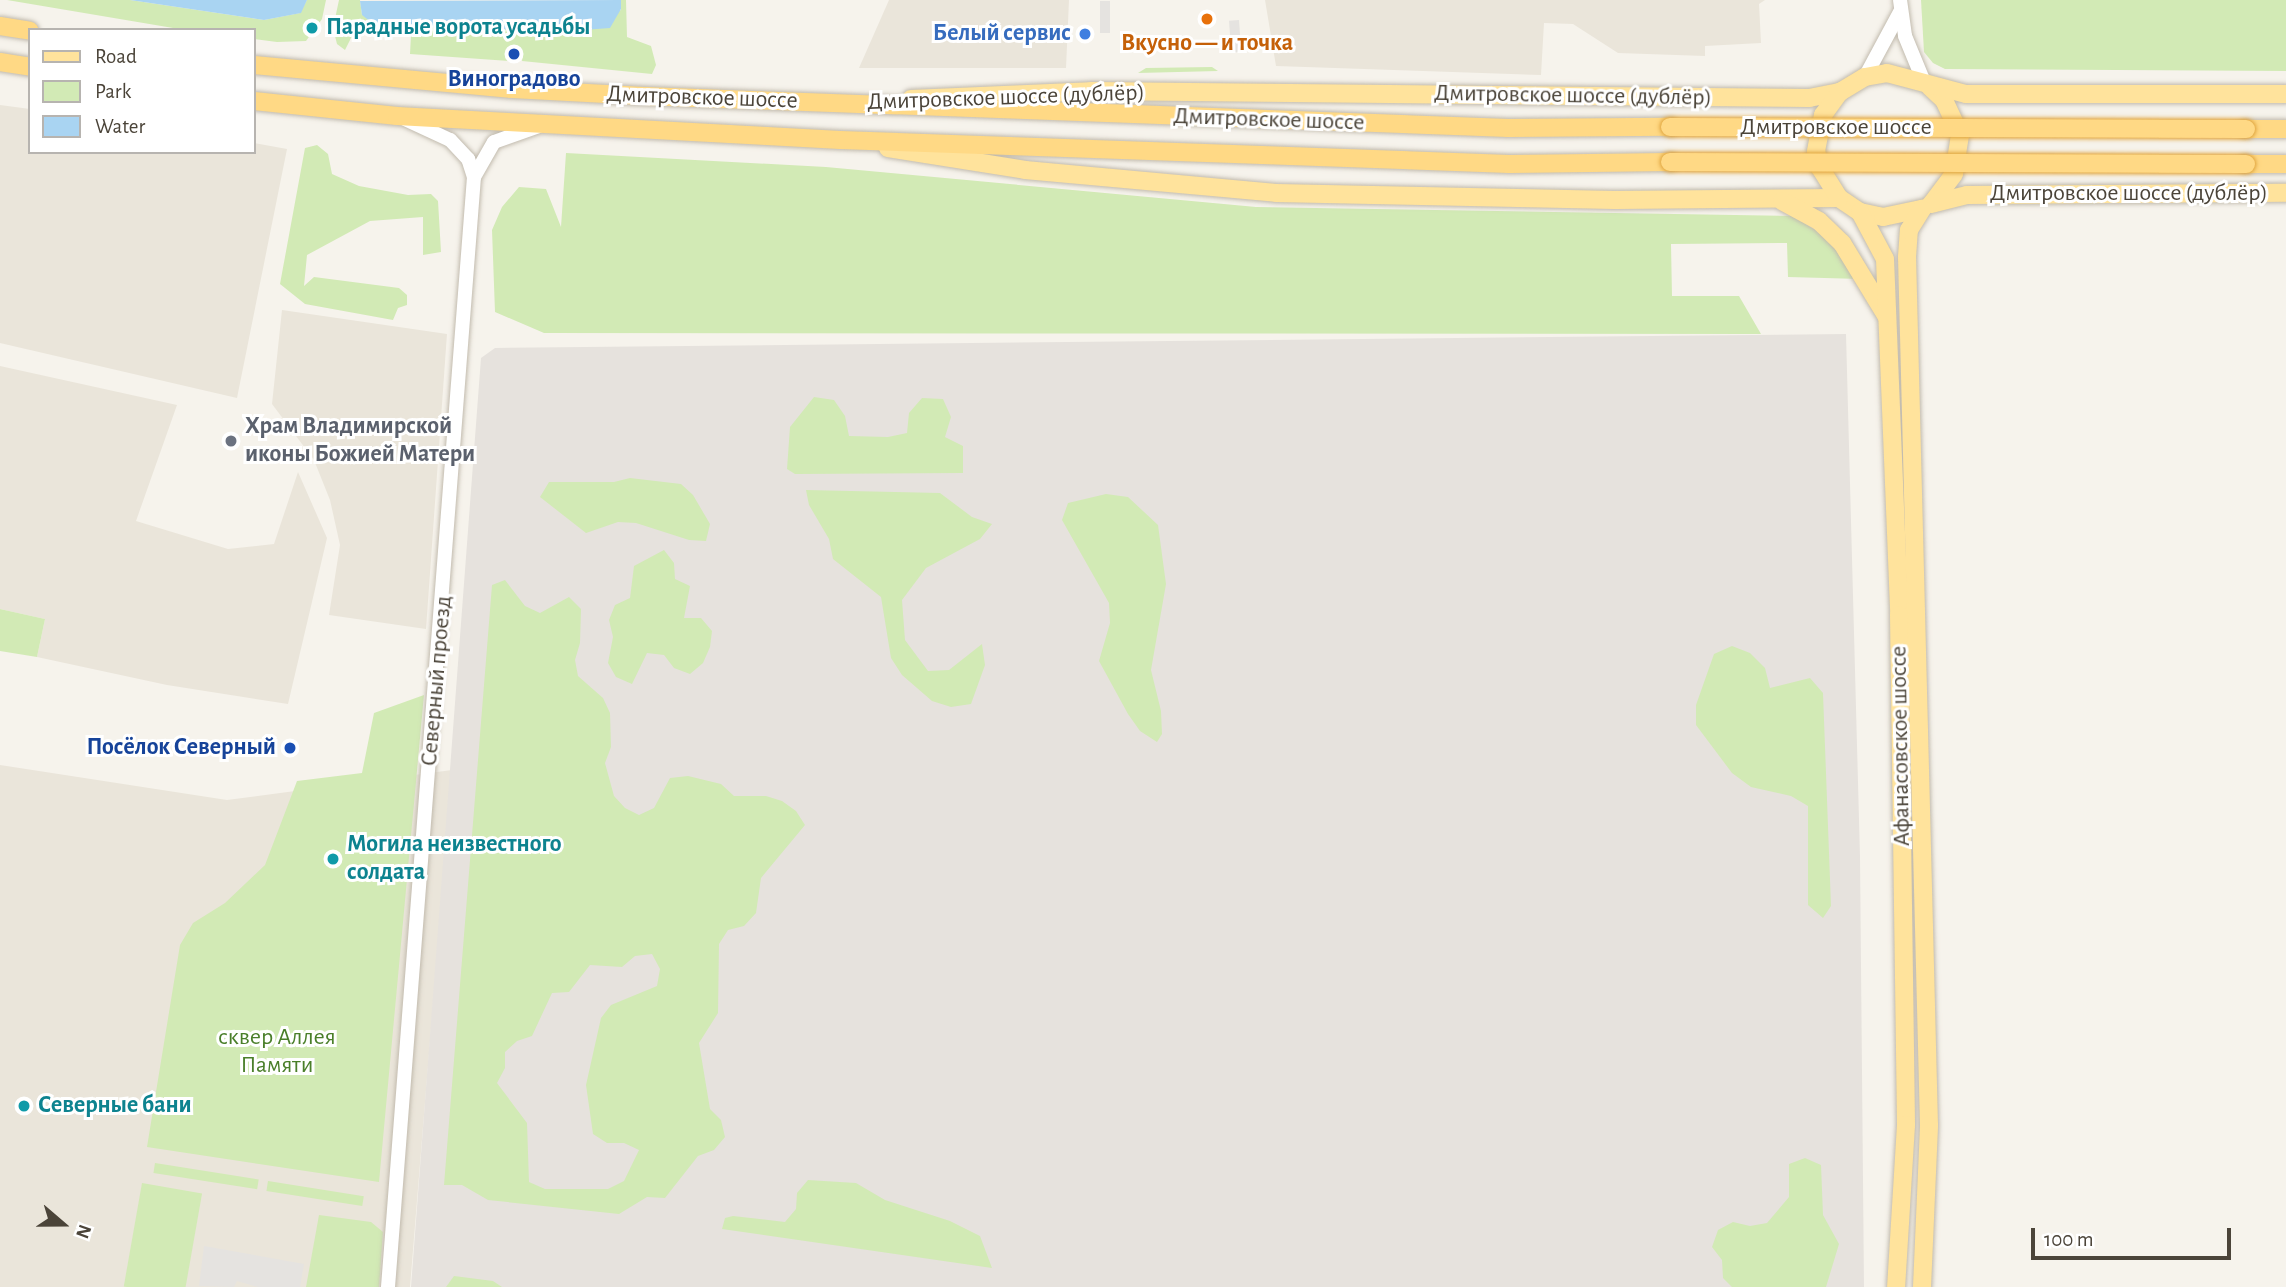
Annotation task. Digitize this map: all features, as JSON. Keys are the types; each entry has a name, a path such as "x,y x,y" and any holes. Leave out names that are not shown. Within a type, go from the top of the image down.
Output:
{"highway":[{"path":"0,26 28,31"},
{"path":"0,62 28,67"},
{"name":"Дмитровское шоссе","path":"256,65 512,89 1470,127 2286,129"},
{"name":"Дмитровское шоссе","path":"256,101 397,116 840,140 1496,163 2286,164"}],"main road":[{"name":"Дмитровское шоссе (дублёр)","path":"852,104 1055,91 1782,98 1840,92 1865,77 1887,73 1966,94 2286,94"},
{"path":"1926,206 1954,174 1960,135 1944,100 1927,84"},
{"path":"1839,198 1820,168 1816,150 1823,115 1840,92"},
{"name":"Дмитровское шоссе (дублёр)","path":"840,140 1025,170 1276,193 1839,198 1860,212 1883,217 1967,195 2286,193"},
{"path":"1777,199 1799,207 1842,243 1889,320"},
{"name":"Афанасовское шоссе","path":"1922,1287 1928,1111 1907,257 1909,230 1926,206"},
{"name":"Афанасовское шоссе","path":"1860,212 1885,260 1899,615 1906,1125 1896,1287"}],"street":[{"path":"1865,77 1900,5"},
{"path":"1900,5 1912,58 1927,84"},
{"path":"397,116 453,143 468,159 474,177"},
{"path":"474,177 494,142 540,125"},
{"name":"Северный проезд","path":"388,1287 474,177"}],"shaded area":[{"path":"889,0 1069,0 1066,68 859,68"},
{"path":"1265,0 1765,0 1759,4 1761,43 1705,46 1705,56 1618,53 1573,24 1544,23 1541,75 1276,66"},
{"path":"1100,1 1110,1 1110,33 1100,33"},
{"path":"1239,20 1241,52 1231,53 1229,21"},
{"path":"0,105 28,109 28,154 256,154 256,143 287,149 237,398 0,343"},
{"path":"282,310 447,334 426,629 329,615 340,545 330,500 314,460 272,404"},
{"path":"1846,334 1860,857 1864,1287 411,1287 481,358 495,348"},
{"path":"0,366 177,405 136,521 228,549 274,544 298,472 327,538 288,704 167,685 37,657 45,619 0,609"},
{"path":"0,765 227,800 452,770 410,1287 0,1287"},
{"path":"204,1246 304,1264 300,1287 258,1287 237,1281 234,1287 199,1286"}],"green space":[{"path":"7,0 130,0 264,20 300,13 307,0 326,0 322,19 306,41 256,39 256,28 173,28"},
{"path":"339,0 360,0 362,15 498,29 570,31 621,10 621,0 626,0 627,37 651,46 656,65 652,74 522,61 523,53 509,53 509,61 410,54 411,35 355,30 345,50 337,44 333,28"},
{"path":"1921,0 2286,0 2286,71 1945,69 1933,63 1924,52"},
{"path":"1212,67 1218,71 1138,73 1146,68"},
{"path":"317,145 328,154 332,174 359,186 408,195 431,194 438,201 441,252 423,255 423,217 370,221 307,255 304,286 314,277 399,288 407,295 407,305 398,308 393,320 305,304 280,284 305,148"},
{"path":"566,153 826,167 1256,207 1793,216 1831,240 1861,279 1788,277 1787,243 1671,244 1672,296 1739,296 1761,334 544,333 495,312 492,230 502,207 519,187 546,189 561,227"},
{"path":"814,397 834,400 845,416 849,436 888,437 907,433 909,413 922,398 943,399 951,417 945,437 963,446 963,473 795,474 787,469 790,427"},
{"path":"630,478 681,484 693,495 710,524 706,541 689,540 636,523 618,522 586,533 540,497 549,482 614,482"},
{"path":"806,490 940,493 972,517 992,524 980,539 926,568 902,600 905,640 928,671 949,670 982,644 985,665 971,704 951,707 932,701 902,675 891,658 881,597 833,559 829,539 809,505"},
{"path":"1106,494 1128,497 1158,525 1166,584 1151,670 1161,711 1162,734 1157,742 1140,731 1099,661 1110,623 1109,603 1062,520 1068,503"},
{"path":"664,550 674,563 675,579 690,586 684,618 701,618 712,631 710,647 703,663 690,674 674,668 664,655 647,653 632,684 616,677 608,663 613,637 609,620 615,605 630,598 634,566"},
{"path":"505,580 525,606 540,613 569,597 581,609 580,643 575,660 578,676 603,698 610,713 611,747 605,763 614,796 625,808 639,815 654,808 670,778 688,776 721,784 734,796 766,796 782,801 796,811 805,825 761,878 756,913 744,926 728,930 719,944 718,1013 699,1043 710,1109 721,1120 725,1137 714,1150 698,1156 665,1198 647,1197 619,1214 488,1200 462,1185 444,1185 492,585","holes":["652,954 660,969 657,986 611,1005 601,1018 586,1085 593,1134 607,1143 624,1143 639,1150 624,1181 608,1189 545,1189 529,1182 527,1123 497,1083 505,1068 505,1052 517,1041 532,1036 552,993 569,992 590,965 622,967 635,956"]},
{"path":"0,609 45,619 37,657 0,651"},
{"path":"1732,646 1750,653 1765,668 1770,688 1810,678 1823,693 1831,906 1823,918 1808,905 1808,806 1791,796 1751,787 1732,773 1696,725 1696,705 1714,654"},
{"name":"сквер Аллея Памяти","path":"424,695 379,1182 147,1147 180,945 193,923 225,903 265,865 297,781 362,773 374,713"},
{"path":"1805,1158 1821,1165 1823,1215 1839,1244 1826,1287 1732,1287 1723,1278 1722,1260 1712,1247 1718,1230 1733,1222 1750,1226 1767,1223 1789,1197 1789,1164"},
{"path":"155,1163 259,1179 257,1189 153,1173"},
{"path":"808,1180 856,1183 885,1200 950,1221 980,1236 992,1268 722,1229 725,1218 733,1216 785,1222 796,1209 797,1193"},
{"path":"268,1181 364,1196 362,1206 266,1191"},
{"path":"142,1183 202,1194 186,1287 124,1286"},
{"path":"319,1215 371,1222 383,1232 379,1287 306,1287"},
{"path":"454,1276 493,1281 502,1287 446,1287"}],"water":[{"path":"130,0 307,0 301,13 264,20"},
{"path":"621,0 621,9 610,28 570,31 376,26 362,15 360,1"}],"place":[{"name":"Вкусно — и точка","path":"1207,19"},
{"name":"Парадные ворота усадьбы","path":"312,28"},
{"name":"Белый сервис","path":"1085,34"},
{"name":"Виноградово","path":"514,54"},
{"name":"Храм Владимирской иконы Божией Матери","path":"231,441"},
{"name":"Посёлок Северный","path":"290,748"},
{"name":"Могила неизвестного солдата","path":"333,859"},
{"name":"Северные бани","path":"24,1106"}]}
